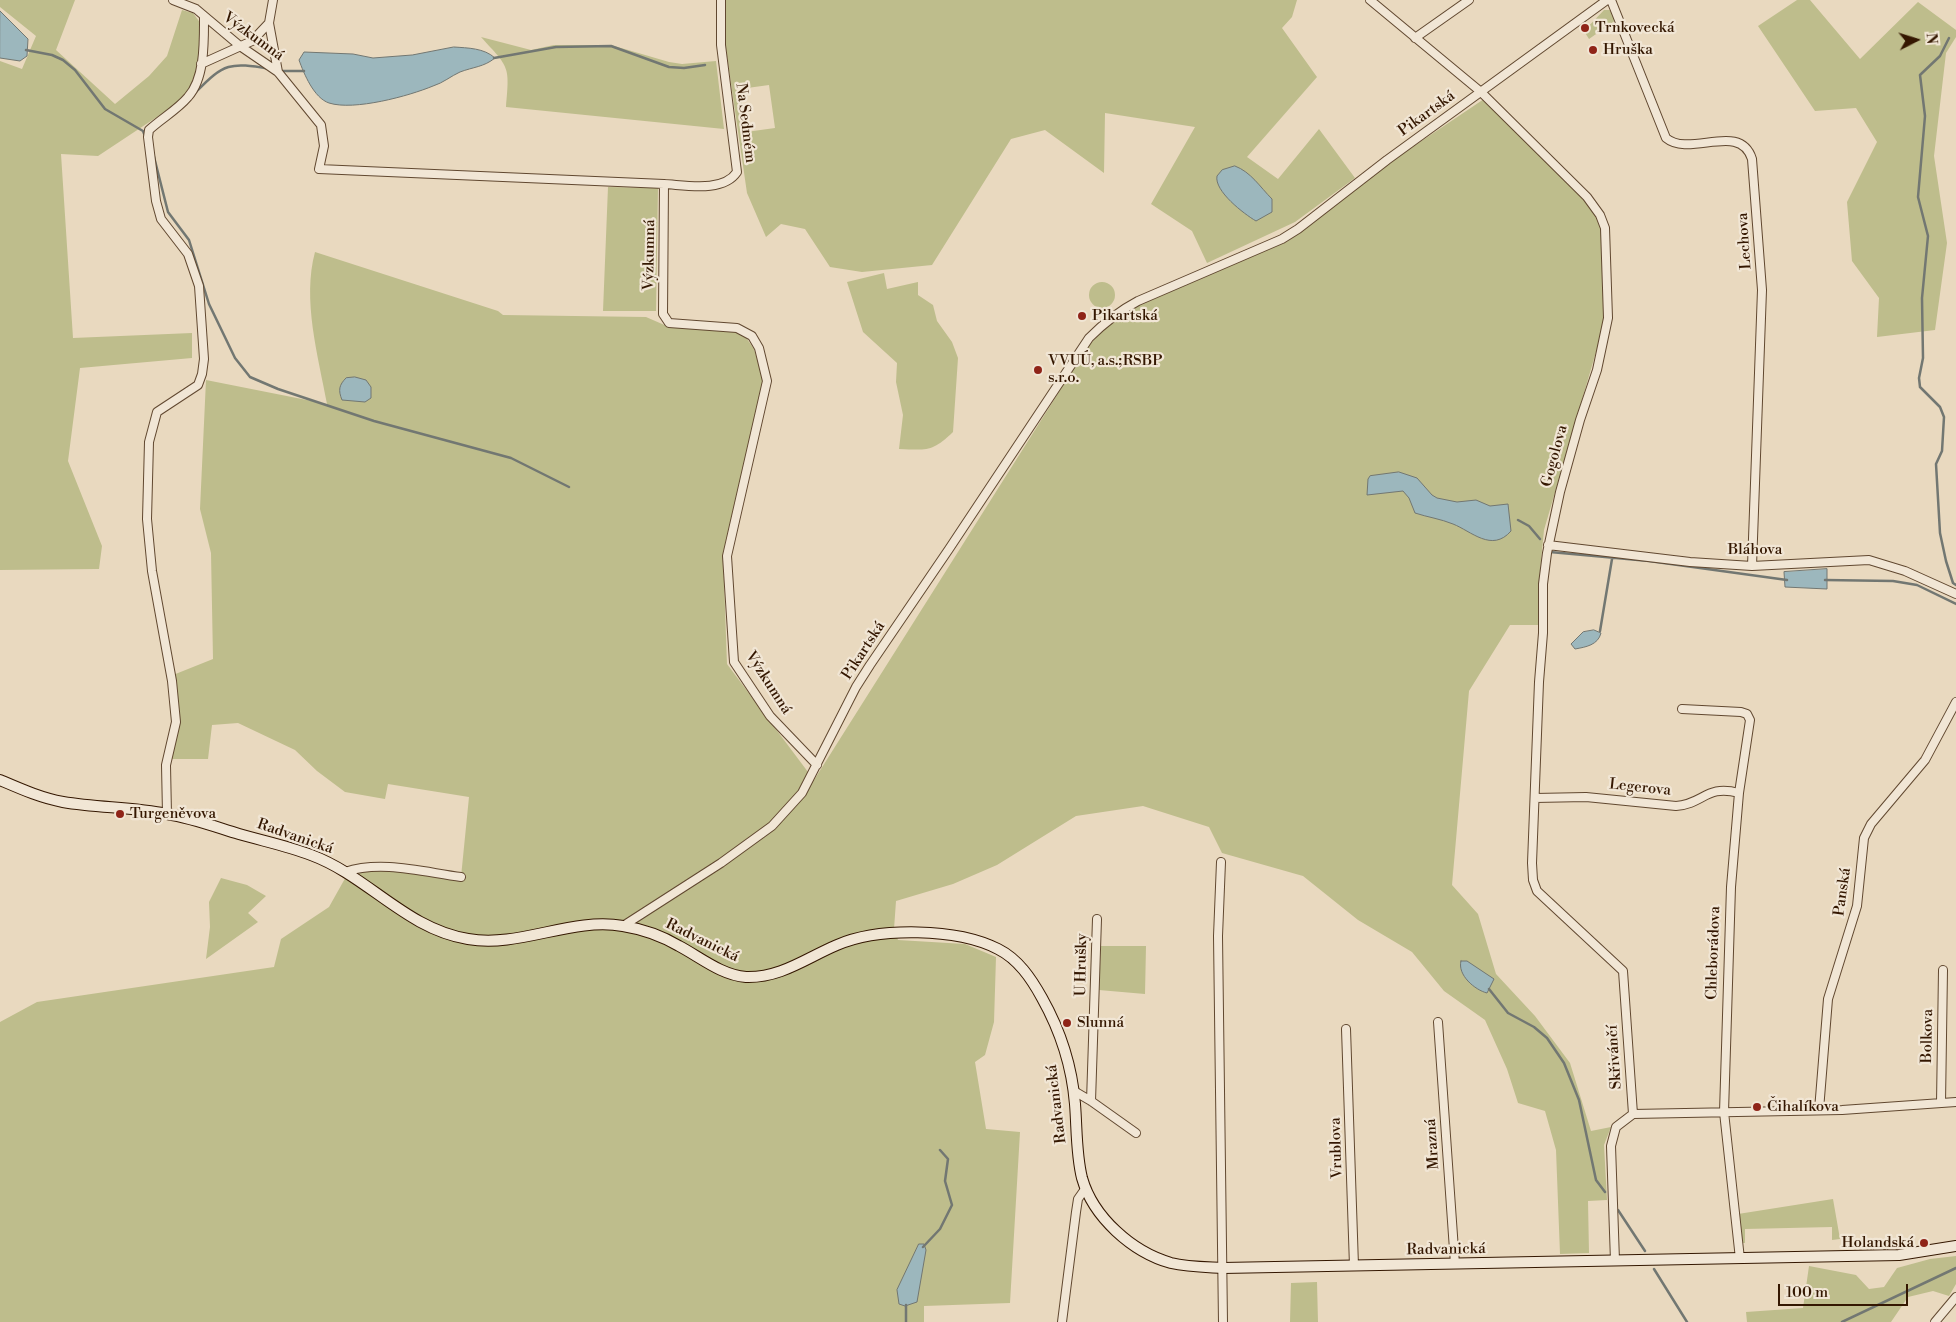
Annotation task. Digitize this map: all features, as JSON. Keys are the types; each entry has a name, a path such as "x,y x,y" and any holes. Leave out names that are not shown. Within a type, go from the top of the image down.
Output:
{"street":[{"path":"167,814 166,765 176,722 172,681 152,571 147,519 149,442 158,412 198,384 202,374 204,359 199,286 188,254 161,218 156,201 148,137 149,130 173,112 192,92 201,64 204,18 196,9 173,0"},
{"path":"273,0 269,23 278,72"},
{"name":"Na Sedmém","path":"664,184 715,185 731,178 737,172 721,45 721,0"},
{"path":"1370,0 1481,92"},
{"path":"1415,38 1469,0"},
{"name":"Pikartská","path":"623,926 721,863 772,826 802,793 856,687 1089,338 1120,310 1282,239 1298,229 1387,160 1609,0"},
{"name":"Lechova","path":"1609,0 1666,138 1673,143 1682,144 1734,142 1748,149 1752,159 1762,290 1752,566"},
{"name":"Výzkumná","path":"204,18 278,72 321,125 324,146 319,169 664,184 663,314 669,323 737,328 749,333 759,348 767,382 727,556 734,662 770,716 817,765"},
{"path":"201,64 252,41 269,23"},
{"name":"Gogolova","path":"1481,92 1588,198 1600,215 1605,228 1609,285 1606,332 1597,370 1574,438 1552,521 1543,584 1543,633 1538,682 1533,880"},
{"name":"Bláhova","path":"1548,546 1690,562 1752,566 1853,560 1876,561 1906,571 1956,594"},
{"name":"Panská","path":"1819,1110 1828,999 1857,906 1864,838 1871,824 1925,760 1956,702"},
{"name":"Chleborádova","path":"1682,710 1741,712 1748,716 1746,751 1739,793 1730,887 1724,1112 1740,1259"},
{"name":"Radvanická","path":"0,780 61,802 167,814 309,854 345,872 420,924 462,938 502,940 591,925 623,926 657,936 722,971 746,976 771,974 790,969 840,944 868,936 898,933 928,934 967,938 990,945 1004,952 1018,964 1040,995 1063,1046 1074,1091 1078,1158 1086,1189 1109,1223 1130,1242 1148,1254 1188,1266 1223,1268 1354,1266 1899,1255 1956,1246"},
{"name":"Legerova","path":"1535,798 1586,796 1676,806 1687,804 1719,789 1739,793"},
{"path":"1221,862 1218,936 1223,1322"},
{"path":"345,872 363,867 377,867 461,876"},
{"name":"Skřivánčí","path":"1533,880 1537,891 1623,971 1633,1114"},
{"name":"U Hrušky","path":"1091,1101 1097,919"},
{"name":"Bolkova","path":"1941,1103 1943,970"},
{"name":"Mrazná","path":"1438,1022 1455,1264"},
{"name":"Vrublova","path":"1346,1029 1354,1266"},
{"path":"1074,1091 1136,1133"},
{"path":"1616,1261 1611,1146 1616,1127 1633,1114 1819,1110 1956,1102"},
{"path":"1062,1322 1077,1204 1080,1194 1086,1189"},
{"path":"1934,1322 1956,1297"}],"shaded area":[{"path":"0,0 75,0 56,50 115,104 149,76 167,56 182,10 193,13 201,24 199,64 188,92 175,105 98,156 61,154 73,338 192,333 192,358 80,368 68,461 102,546 99,569 0,570 0,61 22,69 36,36 0,7"},
{"path":"725,0 1297,0 1292,17 1282,28 1317,77 1247,157 1278,179 1319,129 1355,178 1295,222 1207,263 1192,231 1151,204 1195,127 1105,113 1104,173 1045,130 1011,139 932,265 862,272 830,267 805,229 781,224 766,237 747,193 723,29","holes":["769,85 775,128 746,132 740,89"]},
{"path":"1797,0 1810,0 1860,59 1918,2 1956,30 1956,37 1946,53 1934,156 1947,243 1935,330 1877,337 1879,298 1852,261 1847,202 1877,142 1856,108 1815,111 1758,26"},
{"path":"1604,10 1610,10 1616,20 1589,39 1584,31"},
{"path":"481,37 531,50 554,45 611,45 682,64 716,61 724,129 506,107 508,83 506,68"},
{"path":"1484,99 1586,200 1597,215 1602,234 1605,321 1544,530 1539,581 1540,625 1510,625 1469,691 1452,885 1478,914 1496,974 1535,1016 1570,1063 1591,1131 1611,1127 1604,1145 1607,1200 1588,1201 1589,1253 1560,1254 1556,1150 1545,1111 1518,1103 1507,1069 1485,1020 1444,991 1412,952 1358,920 1303,876 1222,853 1209,827 1143,806 1076,816 997,865 953,884 896,901 894,929 898,940 965,944 996,957 994,1022 985,1055 975,1062 986,1129 1020,1132 1010,1303 924,1306 924,1322 0,1322 0,1022 37,1002 274,967 281,939 329,907 352,866 461,877 469,797 388,784 385,799 345,792 317,771 295,750 238,723 212,725 208,759 172,759 179,722 173,675 213,659 211,553 200,509 206,380 327,404 311,308 311,270 315,252 498,311 503,315 646,317 669,327 733,331 745,336 754,349 763,380 723,553 727,664 814,780 1088,346 1111,322 1130,309 1288,241 1377,171"},
{"path":"608,187 658,188 656,311 603,311"},
{"path":"884,273 887,289 918,282 918,295 933,305 937,321 952,342 958,358 953,432 940,443 929,448 917,450 899,449 903,415 896,382 897,363 863,332 847,282"},
{"path":"1102,282 1111,286 1115,295 1111,304 1102,308 1093,304 1089,295 1093,286"},
{"path":"221,878 247,885 266,896 248,913 258,922 206,959 210,927 209,902"},
{"path":"1101,946 1146,946 1145,994 1099,990"},
{"path":"1833,1199 1840,1239 1832,1240 1832,1227 1745,1229 1745,1243 1740,1243 1738,1214"},
{"path":"1956,1256 1956,1284 1949,1296 1933,1291 1908,1297 1891,1322 1747,1322 1746,1312 1803,1308 1809,1266 1856,1275 1869,1289 1884,1287 1897,1268 1930,1259"},
{"path":"1317,1282 1318,1322 1290,1322 1291,1283"}],"water":[{"path":"0,11 28,39 27,56 20,61 0,58"},
{"path":"454,47 481,50 495,58 423,90 367,104 340,105 324,100 314,91 299,60 304,52 353,54 373,58 412,55"},
{"path":"1235,166 1251,176 1272,199 1272,212 1256,221 1238,208 1225,195 1217,182 1217,176 1222,170"},
{"path":"355,377 366,380 371,387 371,398 365,402 342,400 340,388 342,383 346,378"},
{"path":"1399,472 1417,478 1437,498 1457,502 1476,500 1490,506 1508,504 1511,531 1504,537 1489,540 1448,522 1415,513 1409,498 1403,491 1367,495 1368,479 1370,476"},
{"path":"1827,569 1827,589 1785,587 1784,572"},
{"path":"1594,630 1601,633 1594,643 1575,649 1571,644 1583,632"},
{"path":"1461,961 1467,961 1494,979 1487,993 1477,989 1468,981 1460,966"},
{"path":"919,1244 924,1244 926,1250 917,1302 905,1306 899,1304 897,1290"}],"waterway":[{"path":"1949,38 1940,56 1920,75 1925,116 1918,197 1928,236 1922,298 1923,358 1919,378 1920,387 1940,407 1944,417 1942,451 1936,464 1940,533 1946,561 1953,583 1956,585"},
{"path":"494,58 556,47 611,46 669,67 684,68 705,65"},
{"path":"26,50 52,55 63,60 75,70 105,109 143,131 145,136"},
{"path":"196,92 214,75 228,67 246,66 270,69"},
{"path":"280,71 304,71"},
{"path":"152,149 168,212 189,240 209,304 235,358 250,377 278,389 374,421 511,458 569,487"},
{"path":"1518,520 1529,526 1540,539"},
{"path":"1550,552 1649,561 1787,580"},
{"path":"1600,631 1612,559"},
{"path":"1825,580 1893,581 1917,585 1956,604"},
{"path":"1489,989 1508,1013 1534,1027 1547,1038 1564,1063 1579,1100 1596,1180 1605,1192"},
{"path":"923,1247 940,1229 952,1205 945,1181 948,1159 940,1150"},
{"path":"1618,1210 1645,1251"},
{"path":"1842,1322 1956,1268"},
{"path":"1654,1269 1687,1322"},
{"path":"906,1305 906,1322"}],"place":[{"name":"Trnkovecká","path":"1585,28"},
{"name":"Hruška","path":"1593,50"},
{"name":"Pikartská","path":"1082,316"},
{"name":"VVUÚ, a.s.;RSBP s.r.o.","path":"1038,370"},
{"name":"Turgeněvova","path":"120,814"},
{"name":"Slunná","path":"1067,1023"},
{"name":"Čihalíkova","path":"1757,1107"},
{"name":"Holandská","path":"1924,1243"}]}
